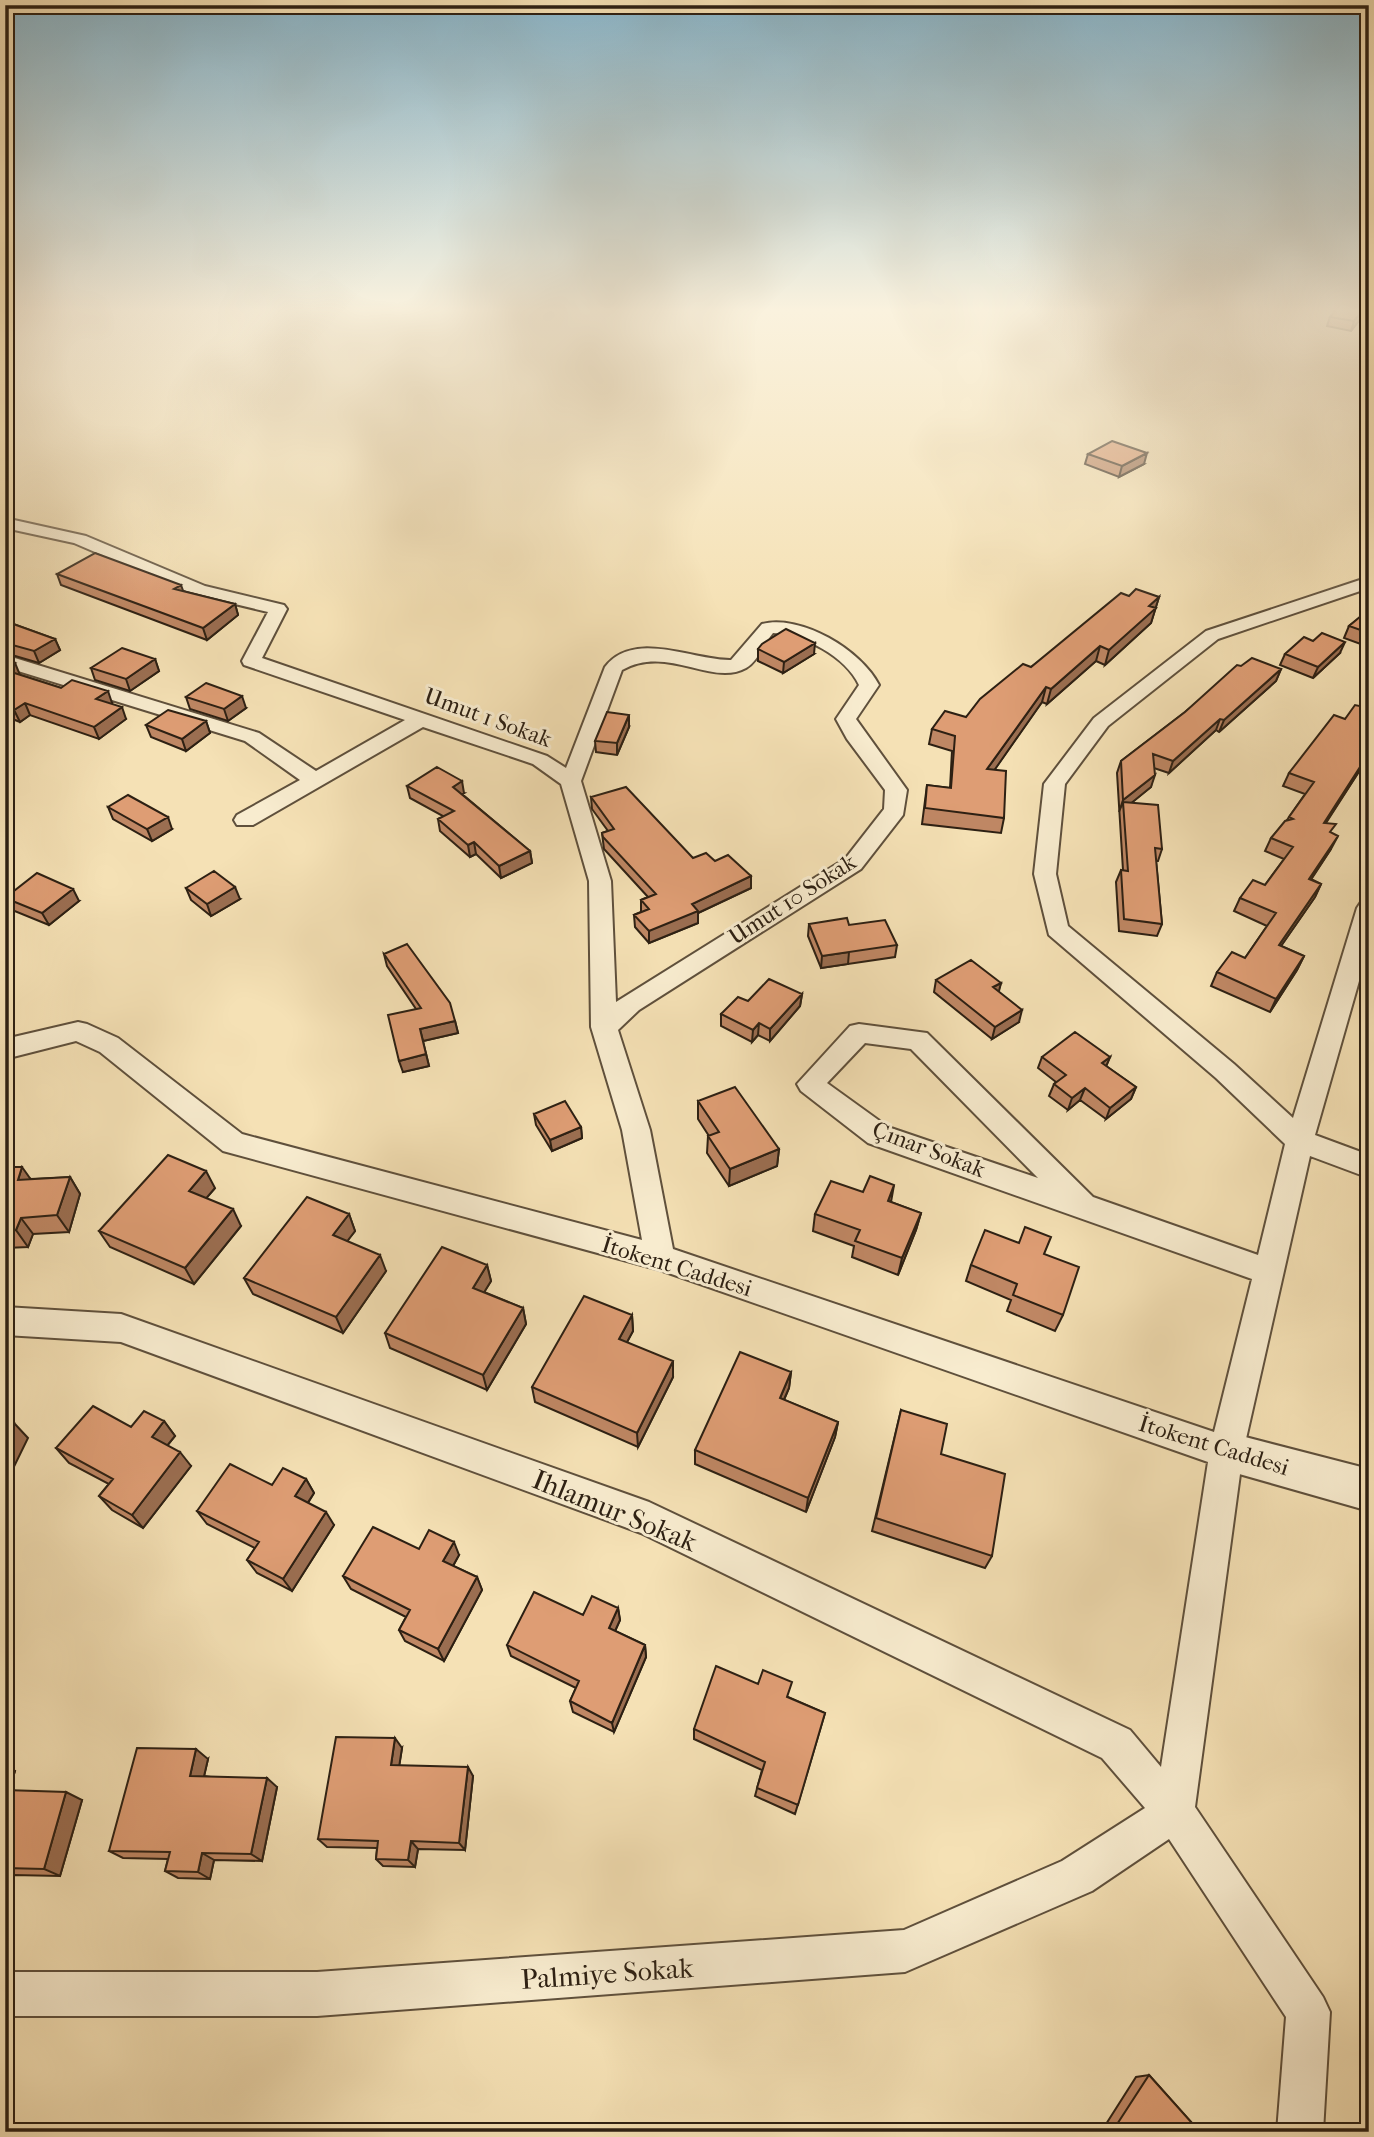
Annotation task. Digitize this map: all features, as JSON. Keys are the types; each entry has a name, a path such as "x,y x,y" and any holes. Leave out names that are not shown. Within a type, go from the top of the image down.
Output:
{"street":[{"path":"5,536 15,524"},
{"name":"Umut 1 Sokak","path":"15,524 105,547 201,591 278,609 251,661 540,760 571,781"},
{"path":"1369,582 1212,635 1101,722 1055,784 1045,874 1057,929 1225,1071 1300,1141 1369,1167"},
{"name":"Umut 10 Sokak","path":"571,781 614,667 638,654 658,653 724,667 737,665 775,627 840,653 863,674 869,685 846,719 854,735 896,790 895,810 853,864 630,1004 604,1027"},
{"path":"5,661 252,737 315,780"},
{"path":"245,820 422,719"},
{"path":"571,781 600,881 604,1027 636,1130 660,1257"},
{"path":"1300,2132 1308,2012 1174,1812 1226,1452 1300,1141 1336,1010 1369,908"},
{"name":"İtokent Caddesi","path":"5,1049 78,1031 109,1045 233,1143 660,1257 1226,1452 1369,1490"},
{"name":"Çınar Sokak","path":"1083,1205 918,1041 859,1033 810,1084 878,1135 1269,1272"},
{"name":"Ihlamur Sokak","path":"5,1321 121,1328 649,1519 1116,1744 1174,1812"},
{"name":"Palmiye Sokak","path":"5,1994 317,1994 905,1951 1077,1876 1174,1812"}],"building":[{"path":"1112,441 1147,453 1122,466 1088,454"},
{"path":"95,553 181,585 174,589 235,604 203,628 57,574"},
{"path":"1136,589 1159,597 1149,606 1156,608 1109,650 1100,646 1051,689 1046,687 987,769 1006,771 1004,818 925,808 927,785 951,788 955,736 932,729 945,711 966,717 980,699 1023,664 1031,667 1121,593 1129,596"},
{"path":"1367,611 1369,633 1349,626"},
{"path":"5,621 55,639 34,651 5,643"},
{"path":"786,629 815,643 784,662 758,649 762,644"},
{"path":"1322,633 1345,642 1318,667 1285,654 1304,637 1313,641"},
{"path":"122,648 155,659 126,679 91,668"},
{"path":"1252,658 1281,669 1173,761 1153,754 1155,775 1123,800 1121,761 1185,712 1237,665 1241,666"},
{"path":"5,660 15,663 5,669"},
{"path":"5,670 61,688 72,680 108,691 96,699 122,707 94,727 25,703 14,710 5,707"},
{"path":"206,683 242,696 224,709 186,697"},
{"path":"1369,700 1369,753 1324,823 1336,824 1330,832 1338,836 1309,879 1321,884 1279,945 1304,956 1276,999 1217,972 1232,952 1245,958 1276,913 1240,898 1253,880 1265,885 1293,847 1271,838 1285,821 1293,819 1289,817 1314,782 1289,773 1334,715 1345,719 1355,705 1364,707"},
{"path":"168,710 206,721 182,739 146,725"},
{"path":"607,712 629,715 617,743 595,741"},
{"path":"437,767 462,781 453,787 530,851 499,866 474,842 468,845 438,819 454,811 407,786"},
{"path":"626,787 693,858 706,853 715,861 728,855 751,876 692,904 698,911 649,931 634,915 649,909 641,900 656,894 603,837 602,833 614,829 591,797"},
{"path":"128,795 168,817 147,829 108,807"},
{"path":"1123,802 1158,805 1162,849 1155,848 1162,924 1124,919 1121,870 1128,871"},
{"path":"214,871 235,887 207,904 186,888"},
{"path":"37,873 73,889 42,913 5,898"},
{"path":"847,918 849,925 885,920 897,945 822,956 809,924"},
{"path":"407,944 450,1003 455,1021 420,1029 426,1054 399,1061 388,1015 421,1008 384,954"},
{"path":"971,960 1001,983 993,987 1022,1010 995,1027 936,980"},
{"path":"769,979 802,994 770,1029 759,1023 753,1030 721,1014 738,997 748,1001"},
{"path":"1075,1032 1110,1057 1102,1063 1136,1087 1110,1108 1085,1088 1072,1098 1054,1084 1066,1075 1042,1057"},
{"path":"735,1087 779,1149 730,1169 708,1136 719,1132 698,1101"},
{"path":"565,1101 581,1127 550,1140 534,1114"},
{"path":"168,1155 206,1171 189,1191 233,1209 185,1268 99,1231"},
{"path":"5,1167 22,1167 18,1180 70,1177 57,1215 21,1218 16,1230 5,1231"},
{"path":"870,1176 894,1185 888,1201 921,1213 902,1258 855,1241 860,1230 815,1214 831,1181 863,1192"},
{"path":"307,1197 349,1214 333,1235 380,1255 336,1317 244,1278"},
{"path":"1025,1227 1051,1237 1044,1254 1079,1267 1063,1315 1013,1295 1017,1284 971,1265 985,1230 1019,1243"},
{"path":"442,1247 487,1265 473,1288 523,1308 483,1375 385,1333"},
{"path":"584,1296 632,1315 619,1339 673,1361 637,1433 532,1387"},
{"path":"740,1352 791,1372 780,1398 838,1422 808,1498 695,1450"},
{"path":"93,1406 131,1427 144,1411 164,1421 152,1437 180,1452 132,1515 99,1496 113,1479 56,1448"},
{"path":"901,1410 947,1424 941,1454 1005,1474 992,1556 876,1518"},
{"path":"5,1422 14,1423 5,1441"},
{"path":"230,1464 272,1485 283,1468 306,1479 295,1496 326,1512 283,1579 247,1560 259,1542 197,1511"},
{"path":"373,1527 419,1549 429,1530 454,1542 443,1561 477,1577 438,1649 399,1630 410,1610 343,1576"},
{"path":"534,1592 583,1615 592,1596 618,1608 609,1628 645,1645 612,1723 570,1701 579,1681 507,1645"},
{"path":"716,1666 758,1684 763,1670 792,1682 787,1697 825,1713 798,1805 757,1788 765,1762 694,1729"},
{"path":"336,1737 395,1738 391,1765 468,1767 459,1843 411,1841 408,1860 376,1859 378,1841 318,1839"},
{"path":"137,1748 196,1749 190,1776 267,1778 251,1854 202,1853 198,1872 165,1871 170,1852 109,1851"},
{"path":"5,1790 66,1792 44,1869 5,1868"},
{"path":"1149,2075 1200,2132 1112,2132"}]}
